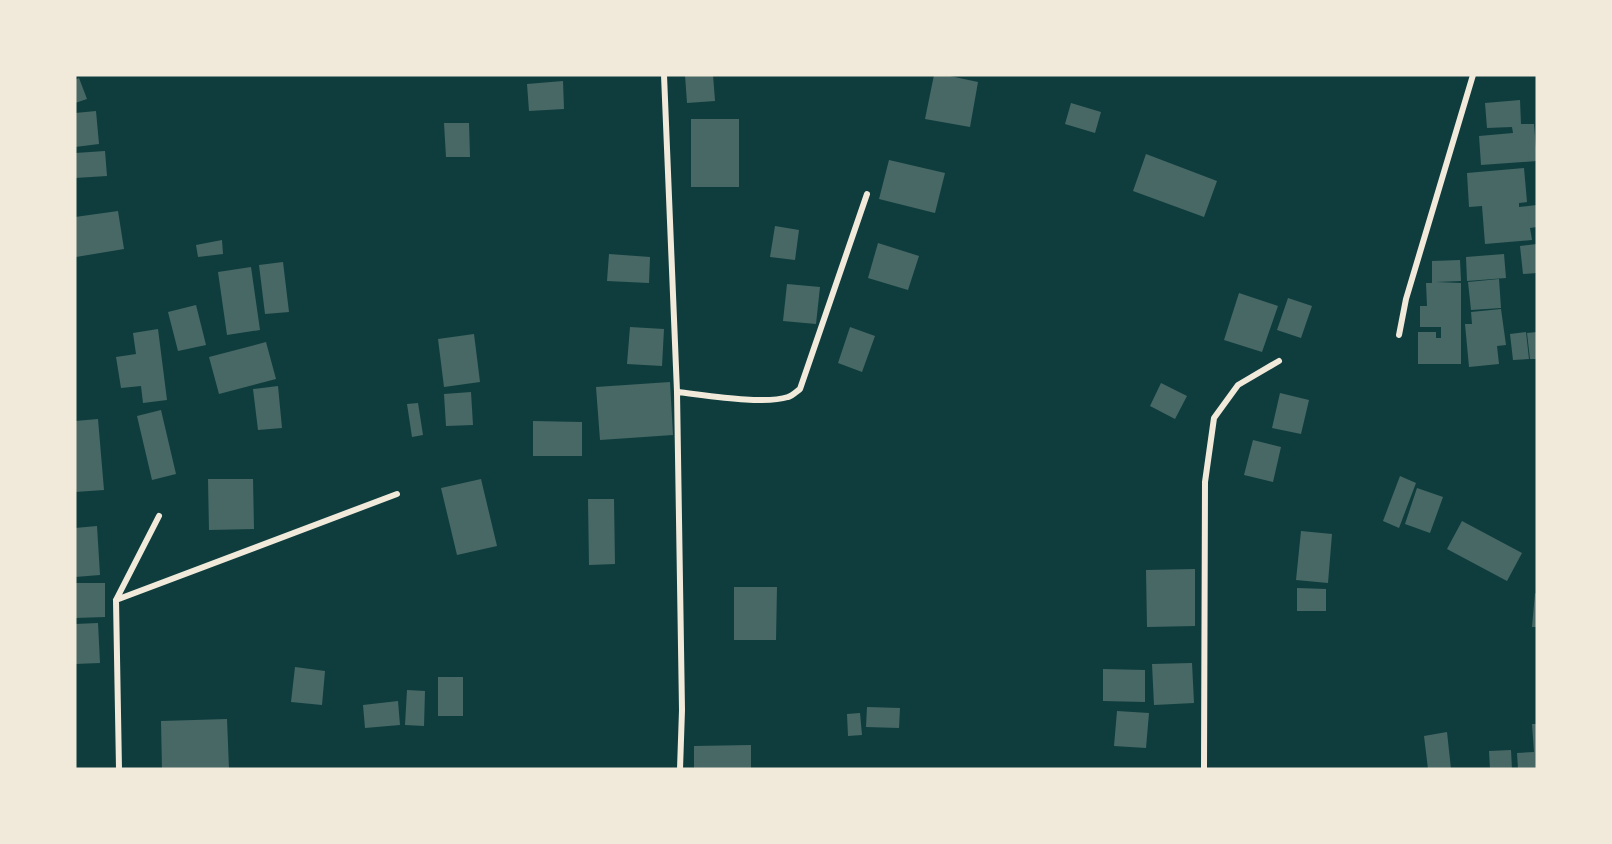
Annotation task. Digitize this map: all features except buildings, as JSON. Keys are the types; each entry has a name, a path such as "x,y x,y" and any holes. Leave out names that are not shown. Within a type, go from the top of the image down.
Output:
{"street":[{"path":"664,75 677,392 682,710 680,769"},
{"path":"1399,334 1406,299 1473,75"},
{"path":"677,392 748,399 778,399 790,397 800,389 867,194"},
{"path":"1204,769 1205,482 1214,418 1238,385 1279,361"},
{"path":"116,600 397,495"},
{"path":"118,769 116,600 159,516"}]}
